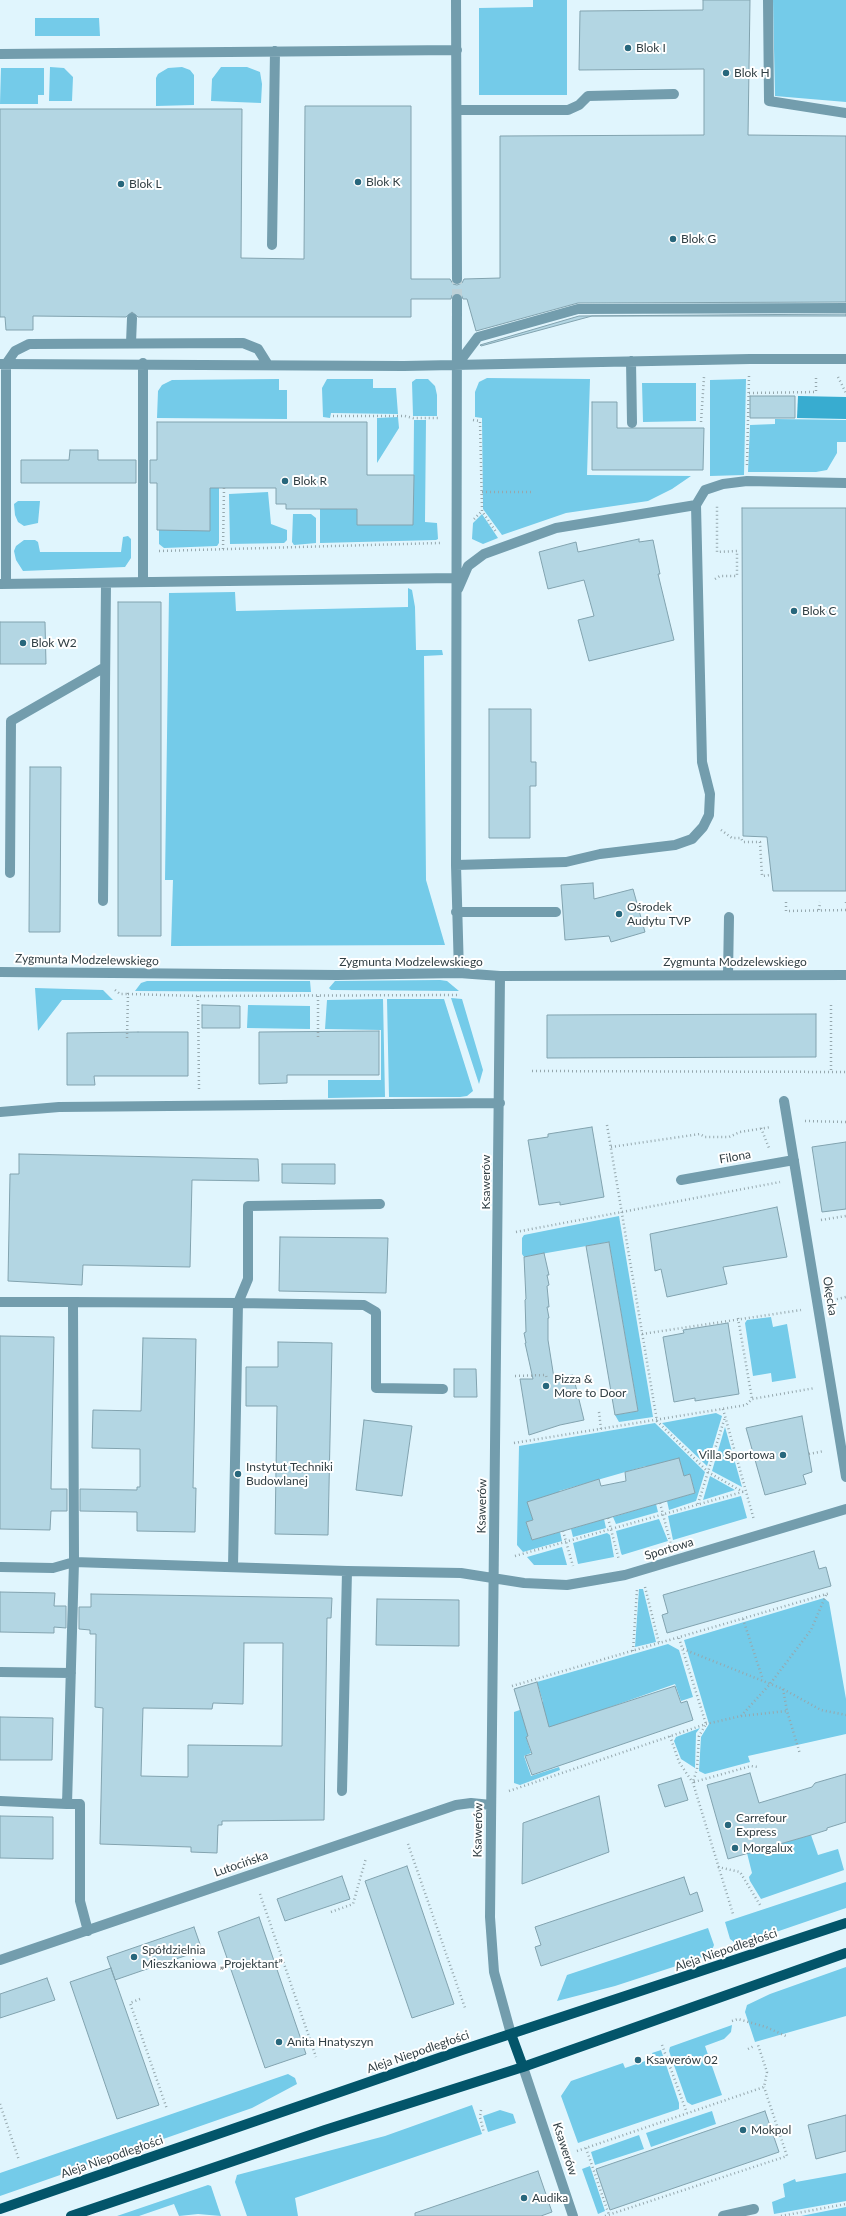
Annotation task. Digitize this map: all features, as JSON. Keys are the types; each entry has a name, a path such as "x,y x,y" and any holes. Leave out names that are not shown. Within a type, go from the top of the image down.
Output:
{"main road":[{"name":"Aleja Niepodległości","path":"0,2209 512,2034 846,1923"},
{"path":"71,2216 325,2130 523,2067 846,1953"},
{"path":"512,2034 523,2067"}],"street":[{"path":"456,0 457,279"},
{"path":"768,0 769,101 846,113"},
{"path":"0,54 457,50"},
{"path":"272,245 275,51"},
{"path":"457,110 568,110 579,105 588,96 674,94"},
{"path":"457,299 455,594 456,912 459,973"},
{"path":"456,365 478,337 578,309 846,308"},
{"path":"131,343 132,318"},
{"path":"268,365 258,349 243,343 29,344 15,352 3,364 3,584 456,578"},
{"path":"3,364 143,363 268,365 456,365 750,359 846,359"},
{"path":"631,361 632,423"},
{"path":"143,363 143,582"},
{"path":"456,865 566,862 600,854 675,845 692,839 703,827 709,815 710,794 702,762 696,505 705,490 723,484 747,482 846,483"},
{"path":"455,594 468,566 484,554 556,528 696,505"},
{"path":"103,901 106,583"},
{"path":"10,873 11,721 105,666"},
{"path":"456,912 556,912"},
{"path":"728,975 729,917"},
{"name":"Zygmunta Modzelewskiego","path":"0,972 319,975 459,973 500,976 846,976"},
{"name":"Ksawerów","path":"500,976 495,1578 490,1917 492,1949 498,1992 512,2034"},
{"name":"Okęcka","path":"784,1100 846,1477"},
{"path":"0,1112 59,1107 500,1103"},
{"name":"Filona","path":"681,1180 794,1160"},
{"path":"233,1567 238,1303 248,1279 248,1206 380,1204"},
{"path":"0,1302 364,1305 376,1312 376,1388 443,1389"},
{"path":"68,1804 74,1562 74,1302"},
{"name":"Sportowa","path":"0,1567 53,1568 74,1562 347,1571 461,1573 524,1583 567,1585 600,1581 625,1575 846,1509"},
{"path":"342,1791 347,1571"},
{"path":"0,1672 71,1673"},
{"path":"0,1802 80,1804 80,1901 88,1931"},
{"name":"Lutocińska","path":"0,1960 456,1805 471,1803 491,1805"},
{"name":"Ksawerów","path":"523,2067 573,2216"},
{"path":"723,2216 754,2209"}],"path":[{"path":"747,482 750,359"},
{"path":"749,393 816,392 816,373"},
{"path":"701,422 704,374"},
{"path":"333,416 456,418 472,420"},
{"path":"480,421 482,511 499,537"},
{"path":"223,549 224,488"},
{"path":"482,492 532,492"},
{"path":"715,587 715,579 720,576 737,576 737,551 717,552 717,504 722,501"},
{"path":"156,545 156,551 440,543 440,536"},
{"path":"720,827 722,832 732,838 741,838 743,842 760,842 762,876 770,875"},
{"path":"786,902 786,911 846,910"},
{"path":"819,910 820,902"},
{"path":"318,1037 319,975"},
{"path":"127,1038 128,994 198,996 460,995"},
{"path":"198,996 200,1105"},
{"path":"831,1005 831,1072"},
{"path":"532,1071 846,1072"},
{"path":"803,1122 846,1122"},
{"path":"607,1125 657,1420 708,1472 744,1491"},
{"path":"611,1147 700,1134 705,1137 729,1137 740,1132 776,1126"},
{"path":"516,1232 784,1182"},
{"path":"820,1220 846,1216"},
{"path":"833,1300 846,1297"},
{"path":"642,1334 738,1318 806,1310"},
{"path":"738,1318 752,1399"},
{"path":"516,1376 546,1375 547,1379"},
{"path":"514,1444 746,1405 752,1399 818,1387"},
{"path":"723,1409 744,1491 754,1521"},
{"path":"598,1412 601,1429"},
{"path":"698,1505 726,1416"},
{"path":"809,1454 829,1451"},
{"path":"515,1556 744,1491"},
{"path":"660,1503 672,1545"},
{"path":"608,1518 620,1560"},
{"path":"563,1531 574,1569"},
{"path":"644,1584 659,1643"},
{"path":"633,1651 637,1587"},
{"path":"512,1686 830,1593"},
{"path":"741,1716 770,1684 811,1630 826,1595"},
{"path":"742,1619 763,1681"},
{"path":"679,1638 706,1724 699,1736 697,1769 693,1783"},
{"path":"683,1649 783,1689 821,1710 846,1715"},
{"path":"783,1689 787,1711 800,1754"},
{"path":"509,1791 706,1724 741,1716 787,1711"},
{"path":"670,1736 679,1762 693,1783 733,1914"},
{"path":"693,1783 751,1766 758,1766"},
{"path":"408,1844 465,2008"},
{"path":"331,1912 354,1904 366,1858"},
{"path":"718,1867 740,1872 760,1905"},
{"path":"260,1894 316,2058"},
{"path":"140,1999 130,2003 167,2109"},
{"path":"732,2021 738,2019 766,2027 788,2037"},
{"path":"662,2045 686,2113"},
{"path":"605,2216 787,2156 764,2087 767,2072 758,2045"},
{"path":"748,2048 754,2046"},
{"path":"576,2151 764,2087"},
{"path":"0,2104 19,2160"},
{"path":"481,2110 480,2117 484,2133"},
{"path":"586,2148 609,2215"},
{"path":"781,2216 846,2204"}],"shaded area":[{"path":"533,0 567,0 567,95 479,95 479,8 533,7"},
{"path":"773,0 846,0 846,102 775,96"},
{"path":"35,18 99,18 100,36 35,36"},
{"path":"50,67 64,68 73,77 72,101 49,101"},
{"path":"182,67 190,70 194,75 194,105 156,106 156,78 158,74 168,68"},
{"path":"221,67 247,67 260,72 262,84 261,103 211,101 212,79"},
{"path":"1,68 44,68 44,95 38,95 38,104 0,104"},
{"path":"487,378 590,379 587,475 691,476 672,489 648,501 566,513 502,535 483,509 482,418 475,417 475,392 479,382"},
{"path":"279,379 279,390 287,390 287,419 157,418 158,391 162,385 172,380"},
{"path":"327,379 373,379 373,388 396,388 398,414 331,413 330,418 323,417 322,388"},
{"path":"416,379 428,379 435,386 437,395 437,416 413,416 412,382"},
{"path":"746,379 744,475 710,476 710,380"},
{"path":"642,383 696,383 696,421 643,422"},
{"path":"798,396 846,397 846,419 797,418"},
{"path":"398,417 399,428 377,463 377,418"},
{"path":"775,419 846,420 846,442 837,442 837,453 827,470 816,472 748,472 750,425 775,424"},
{"path":"414,420 426,420 425,522 437,523 438,539 320,543 320,509 357,509 357,525 413,525"},
{"path":"210,488 219,488 219,543 217,546 164,548 159,544 159,530 210,530"},
{"path":"268,492 271,524 287,530 287,540 284,543 230,544 229,494"},
{"path":"18,501 40,501 38,523 24,526 18,522 15,515 14,504"},
{"path":"293,514 311,514 316,518 316,543 294,545 292,542"},
{"path":"482,514 498,538 483,544 472,539 473,523"},
{"path":"128,536 131,539 131,558 125,567 23,571 16,560 14,551 16,546 24,540 35,540 38,542 40,552 121,552 123,537"},
{"path":"408,588 412,590 415,607 416,650 442,650 443,655 424,656 426,880 445,945 171,946 173,880 165,880 169,593 235,592 236,611 408,607"},
{"path":"147,981 310,981 311,992 135,991 141,983"},
{"path":"335,981 447,981 459,991 331,990 329,988"},
{"path":"35,988 103,990 113,1000 62,1000 38,1031"},
{"path":"451,998 462,999 483,1070 479,1084"},
{"path":"383,999 385,1097 328,1098 328,1080 381,1080 381,1030 325,1029 327,1000"},
{"path":"387,999 444,999 473,1091 467,1096 460,1097 389,1097"},
{"path":"248,1005 310,1006 310,1029 247,1028"},
{"path":"619,1216 653,1417 619,1422 615,1415 638,1411 609,1242 524,1257 522,1254 522,1238 524,1235"},
{"path":"771,1317 773,1327 787,1324 796,1378 772,1382 771,1373 753,1376 745,1323 747,1320"},
{"path":"716,1413 722,1416 707,1466 662,1423"},
{"path":"655,1423 705,1472 696,1501 669,1510 667,1501 695,1493 690,1474 684,1476 646,1466 559,1491 559,1493 528,1502 533,1520 526,1522 532,1540 560,1532 562,1541 523,1552 517,1545 519,1446"},
{"path":"725,1427 742,1487 712,1471"},
{"path":"710,1476 735,1490 703,1500"},
{"path":"741,1496 747,1518 673,1540 668,1516"},
{"path":"656,1504 658,1512 616,1524 613,1517"},
{"path":"604,1519 606,1528 573,1537 571,1529"},
{"path":"659,1519 668,1541 622,1555 616,1531"},
{"path":"607,1533 610,1535 614,1557 578,1564 573,1543"},
{"path":"562,1547 567,1565 534,1565 527,1557"},
{"path":"639,1589 643,1589 656,1642 635,1647"},
{"path":"824,1598 829,1602 846,1699 846,1734 748,1756 750,1762 705,1774 699,1771 701,1737 709,1724 684,1640"},
{"path":"668,1644 679,1650 693,1697 681,1701 675,1684 526,1737 531,1753 524,1756 531,1776 559,1767 560,1770 520,1785 514,1783 514,1712 543,1702 537,1682"},
{"path":"700,1728 696,1733 695,1768 681,1759 674,1741 676,1737"},
{"path":"811,1835 818,1855 838,1849 844,1870 761,1899 750,1881 749,1877 752,1873 747,1853"},
{"path":"846,1882 846,1908 738,1945 730,1939 725,1922"},
{"path":"708,1928 714,1945 710,1955 615,1986 557,2001 567,1975"},
{"path":"846,1967 846,2016 755,2042 745,2012 747,2005 770,1994"},
{"path":"732,2025 731,2032 724,2039 705,2046 722,2095 692,2105 687,2102 669,2051 670,2047"},
{"path":"661,2050 679,2103 679,2109 578,2143 561,2096 571,2081 623,2063 625,2068 654,2058 652,2053"},
{"path":"288,2074 295,2078 297,2084 252,2108 0,2196 0,2173"},
{"path":"472,2105 482,2134 295,2198 298,2216 247,2216 235,2182 237,2175 385,2136"},
{"path":"500,2110 513,2114 516,2123 488,2132 483,2116"},
{"path":"712,2111 716,2124 651,2147 646,2133"},
{"path":"639,2135 644,2149 595,2165 591,2152"},
{"path":"590,2166 605,2211 598,2214 582,2169"},
{"path":"846,2173 846,2201 774,2214 772,2202 785,2197 783,2184 795,2179 796,2182"},
{"path":"208,2185 211,2186 221,2216 198,2214 179,2216 174,2204 139,2216 117,2216"},
{"path":"846,2207 846,2216 801,2216"}],"building":[{"path":"703,0 750,0 748,135 846,136 846,302 578,303 476,331 467,299 463,299 461,294 457,293 452,295 451,299 411,299 411,317 138,317 132,312 126,317 33,316 33,330 6,330 5,317 0,317 0,109 242,109 241,258 304,259 305,106 411,106 411,279 450,279 453,284 457,285 462,283 464,279 500,278 500,136 704,135 704,69 579,70 580,11 703,10"},
{"path":"846,314 846,316 592,316 481,346 480,345 579,316"},
{"path":"750,396 795,396 795,418 750,418"},
{"path":"592,402 617,402 617,428 704,428 703,470 592,470"},
{"name":"Blok R","path":"157,422 367,422 367,475 414,475 413,525 357,525 357,509 286,509 286,504 276,504 276,488 210,488 210,531 157,530 157,483 150,483 150,460 157,460"},
{"path":"70,450 98,450 98,460 136,460 136,483 21,483 21,460 69,460"},
{"name":"Blok C","path":"742,508 846,508 846,891 773,891 767,837 743,836"},
{"path":"639,539 639,542 653,540 660,574 658,574 674,640 589,661 578,620 594,616 584,580 548,589 539,552 576,542 578,552"},
{"path":"118,602 161,602 161,936 118,936"},
{"name":"Blok W2","path":"0,622 45,622 46,664 0,664"},
{"path":"489,709 531,709 531,762 536,762 536,786 530,786 530,838 489,838"},
{"path":"30,767 61,767 60,932 29,932"},
{"path":"593,883 594,899 633,889 645,932 611,942 609,936 565,940 561,885"},
{"path":"202,1005 240,1006 240,1028 202,1028"},
{"path":"816,1014 816,1057 547,1058 547,1015"},
{"path":"379,1031 379,1075 287,1075 287,1083 259,1084 259,1032"},
{"path":"188,1032 188,1076 94,1076 95,1085 67,1085 67,1033"},
{"path":"592,1127 604,1197 560,1205 560,1202 539,1205 528,1140 548,1137 548,1134"},
{"path":"846,1142 846,1209 822,1212 812,1147"},
{"path":"19,1154 258,1159 259,1181 192,1180 190,1267 83,1265 82,1285 8,1281 10,1174 19,1174"},
{"path":"282,1164 335,1164 335,1184 282,1183"},
{"path":"777,1207 787,1257 723,1267 727,1284 667,1297 661,1269 655,1271 650,1234"},
{"path":"280,1237 388,1238 386,1293 279,1291"},
{"path":"609,1242 638,1411 615,1415 586,1246"},
{"path":"544,1253 549,1275 547,1275 549,1285 547,1286 549,1307 547,1307 549,1318 548,1340 554,1378 573,1375 584,1420 560,1425 529,1435 520,1379 533,1379 524,1333 526,1332 526,1299 524,1257"},
{"path":"728,1323 739,1394 695,1401 695,1398 674,1402 663,1337 684,1333 683,1330"},
{"path":"0,1336 54,1337 51,1489 67,1489 67,1511 51,1511 50,1530 0,1529"},
{"path":"143,1338 196,1339 193,1488 196,1488 195,1532 137,1531 137,1512 80,1511 80,1489 137,1490 137,1487 140,1487 140,1449 92,1448 93,1410 141,1411"},
{"path":"278,1342 332,1343 328,1535 275,1534 277,1406 246,1406 246,1367 278,1367"},
{"path":"454,1369 476,1369 477,1397 454,1397"},
{"name":"Villa Sportowa","path":"802,1416 812,1472 803,1475 806,1484 765,1495 746,1428"},
{"path":"364,1420 412,1426 402,1496 356,1490"},
{"path":"679,1458 684,1476 690,1474 695,1493 532,1540 526,1522 533,1520 527,1502 599,1479 601,1486 626,1481 625,1472"},
{"path":"814,1551 819,1569 826,1567 831,1586 667,1633 662,1615 668,1613 663,1595"},
{"path":"0,1592 55,1593 54,1606 66,1606 66,1628 54,1627 54,1633 0,1632"},
{"path":"91,1594 332,1598 331,1618 327,1618 324,1820 222,1821 222,1825 218,1825 217,1853 191,1852 191,1847 100,1844 103,1708 95,1707 96,1634 90,1634 90,1630 79,1629 79,1607 91,1607","holes":["244,1643 283,1643 282,1746 188,1745 188,1777 141,1776 143,1708 212,1709 213,1703 243,1704"]},
{"path":"377,1599 459,1600 459,1646 376,1645"},
{"path":"537,1682 549,1727 675,1686 681,1703 687,1701 693,1720 532,1775 525,1756 532,1754 526,1737 528,1736 514,1689"},
{"path":"0,1717 53,1718 52,1760 0,1760"},
{"path":"750,1773 759,1803 812,1787 815,1783 846,1774 846,1822 827,1828 827,1830 728,1859 707,1785"},
{"path":"681,1778 688,1800 665,1807 658,1785"},
{"path":"599,1796 609,1852 522,1884 523,1823"},
{"path":"0,1816 53,1817 53,1859 0,1858"},
{"path":"407,1866 454,2004 412,2018 365,1881"},
{"path":"342,1876 350,1899 285,1921 277,1899"},
{"path":"684,1877 690,1895 697,1892 703,1911 541,1966 535,1947 541,1945 535,1927"},
{"path":"259,1917 306,2054 265,2068 218,1932"},
{"path":"194,1927 202,1950 115,1980 107,1957"},
{"path":"111,1968 159,2105 117,2119 70,1982"},
{"path":"47,1978 55,2000 0,2018 0,1994"},
{"path":"765,2111 779,2152 610,2210 596,2169"},
{"path":"846,2115 846,2151 816,2159 808,2125"},
{"path":"538,2171 552,2212 541,2216 415,2216 415,2213"}],"tunnel":[{"path":"457,279 457,299"}],"place":[{"name":"Blok I","path":"628,48"},
{"name":"Blok H","path":"726,73"},
{"name":"Blok K","path":"358,182"},
{"name":"Blok L","path":"121,184"},
{"name":"Blok G","path":"673,239"},
{"name":"Blok R","path":"285,481"},
{"name":"Blok C","path":"794,611"},
{"name":"Blok W2","path":"23,643"},
{"name":"Ośrodek Audytu TVP","path":"619,914"},
{"name":"Pizza & More to Door","path":"546,1386"},
{"name":"Villa Sportowa","path":"783,1455"},
{"name":"Instytut Techniki Budowlanej","path":"238,1474"},
{"name":"Carrefour Express","path":"728,1825"},
{"name":"Morgalux","path":"735,1848"},
{"name":"Spółdzielnia Mieszkaniowa „Projektant”","path":"134,1957"},
{"name":"Anita Hnatyszyn","path":"279,2042"},
{"name":"Ksawerów 02","path":"638,2060"},
{"name":"Mokpol","path":"743,2130"},
{"name":"Audika","path":"524,2198"}]}
